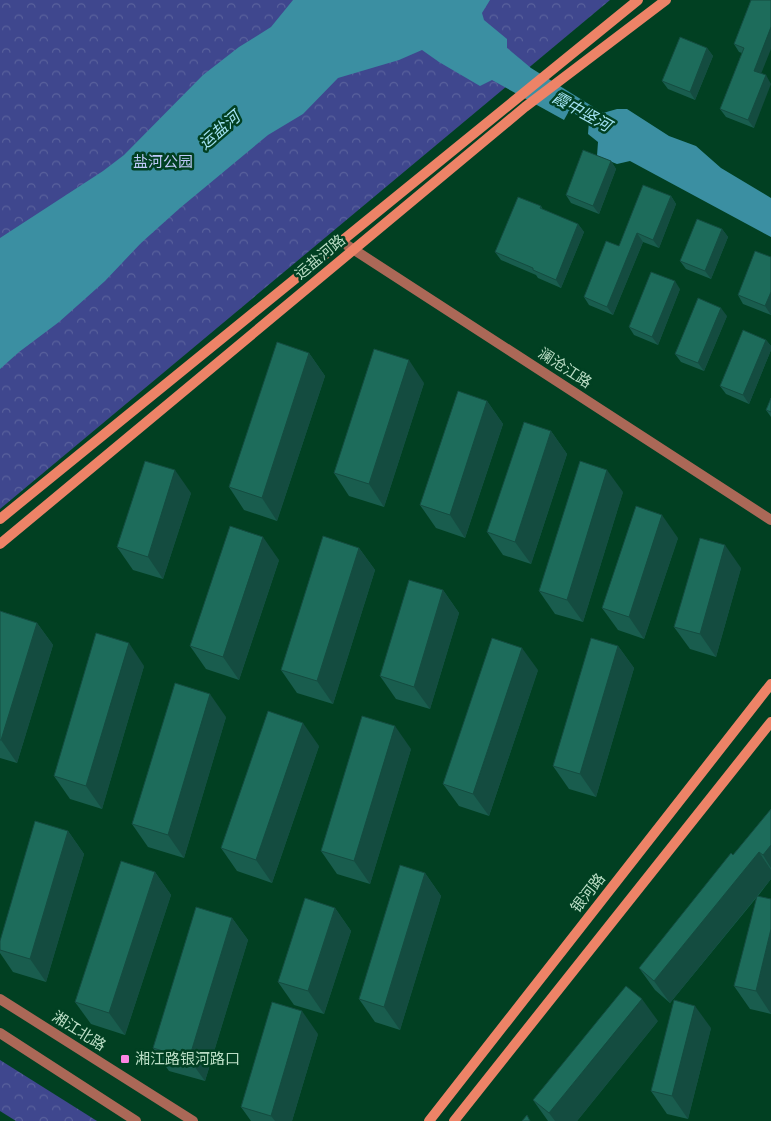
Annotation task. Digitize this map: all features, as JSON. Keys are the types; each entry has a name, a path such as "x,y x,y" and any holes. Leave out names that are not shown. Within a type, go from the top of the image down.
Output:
{"main road":[{"name":"运盐河路","path":"0,519 638,0"},
{"name":"运盐河路","path":"0,544 525,107 666,0"},
{"name":"银河路","path":"429,1121 771,684"},
{"path":"454,1121 771,722"}],"street":[{"name":"澜沧江路","path":"342,242 771,520"},
{"name":"湘江北路","path":"0,999 193,1121"},
{"path":"0,1033 136,1121"}],"green space":[{"name":"盐河公园","path":"0,0 610,0 0,509"},
{"path":"0,1060 97,1121 16,1121 0,1111"}],"water":[{"path":"293,0 490,0 482,13 484,20 507,39 507,48 531,68 603,113 617,109 627,109 669,136 696,146 721,168 771,198 771,237 630,161 617,164 597,156 598,142 588,134 589,121 569,111 564,120 492,80 480,86 422,50 399,60 338,78 303,114 268,135 180,208 141,243 105,281 59,322 0,369 0,238 103,171 124,155 203,75 239,47 271,27"}],"building":[{"path":"751,0 771,0 771,27 754,71 766,75 748,120 720,109 744,48 734,44"},
{"path":"680,37 707,48 690,92 662,81"},
{"path":"583,150 611,161 593,206 566,195"},
{"path":"643,185 671,196 653,240 637,233 607,307 584,297 606,241 619,246"},
{"path":"518,197 578,224 556,280 495,252"},
{"path":"697,219 722,229 705,271 680,261"},
{"path":"755,251 771,257 771,292 765,306 738,295"},
{"path":"651,272 675,281 652,337 629,327"},
{"path":"698,298 721,308 698,363 675,354"},
{"path":"743,330 766,340 743,395 720,386"},
{"path":"277,342 309,353 262,498 229,487"},
{"path":"374,349 409,360 369,484 334,473"},
{"path":"458,391 487,401 450,515 420,505"},
{"path":"771,398 771,412 766,410"},
{"path":"524,422 551,431 515,542 487,532"},
{"path":"145,461 175,470 148,557 117,547"},
{"path":"580,461 607,470 567,600 539,591"},
{"path":"636,506 662,515 629,617 602,608"},
{"path":"230,526 263,537 223,657 190,646"},
{"path":"323,536 359,548 317,681 281,670"},
{"path":"700,538 725,545 700,634 674,627"},
{"path":"409,580 443,590 414,687 380,676"},
{"path":"0,611 37,623 1,740 0,740"},
{"path":"96,633 129,643 86,786 54,776"},
{"path":"492,638 522,648 473,794 443,784"},
{"path":"591,638 618,646 580,774 553,766"},
{"path":"175,683 210,694 168,835 132,824"},
{"path":"268,711 303,723 256,860 221,848"},
{"path":"362,716 395,726 354,861 321,851"},
{"path":"771,809 771,845 763,855 759,852 654,981 639,968 731,853 733,855"},
{"path":"35,821 68,831 30,959 0,950 0,941"},
{"path":"121,861 155,872 109,1013 75,1002"},
{"path":"400,865 425,873 384,1007 359,999"},
{"path":"757,896 771,899 771,929 756,991 734,986"},
{"path":"305,898 335,908 308,991 278,982"},
{"path":"196,907 232,918 189,1059 153,1048"},
{"path":"626,986 642,999 549,1113 533,1100"},
{"path":"674,1000 695,1006 672,1096 651,1091"},
{"path":"272,1002 302,1011 271,1116 241,1107"},
{"path":"527,1115 530,1121 522,1121"}],"place":[{"name":"湘江路银河路口","path":"125,1059"}],"water label":[{"name":"霞中竖河","path":"582,111"},
{"name":"运盐河","path":"219,130"}]}
